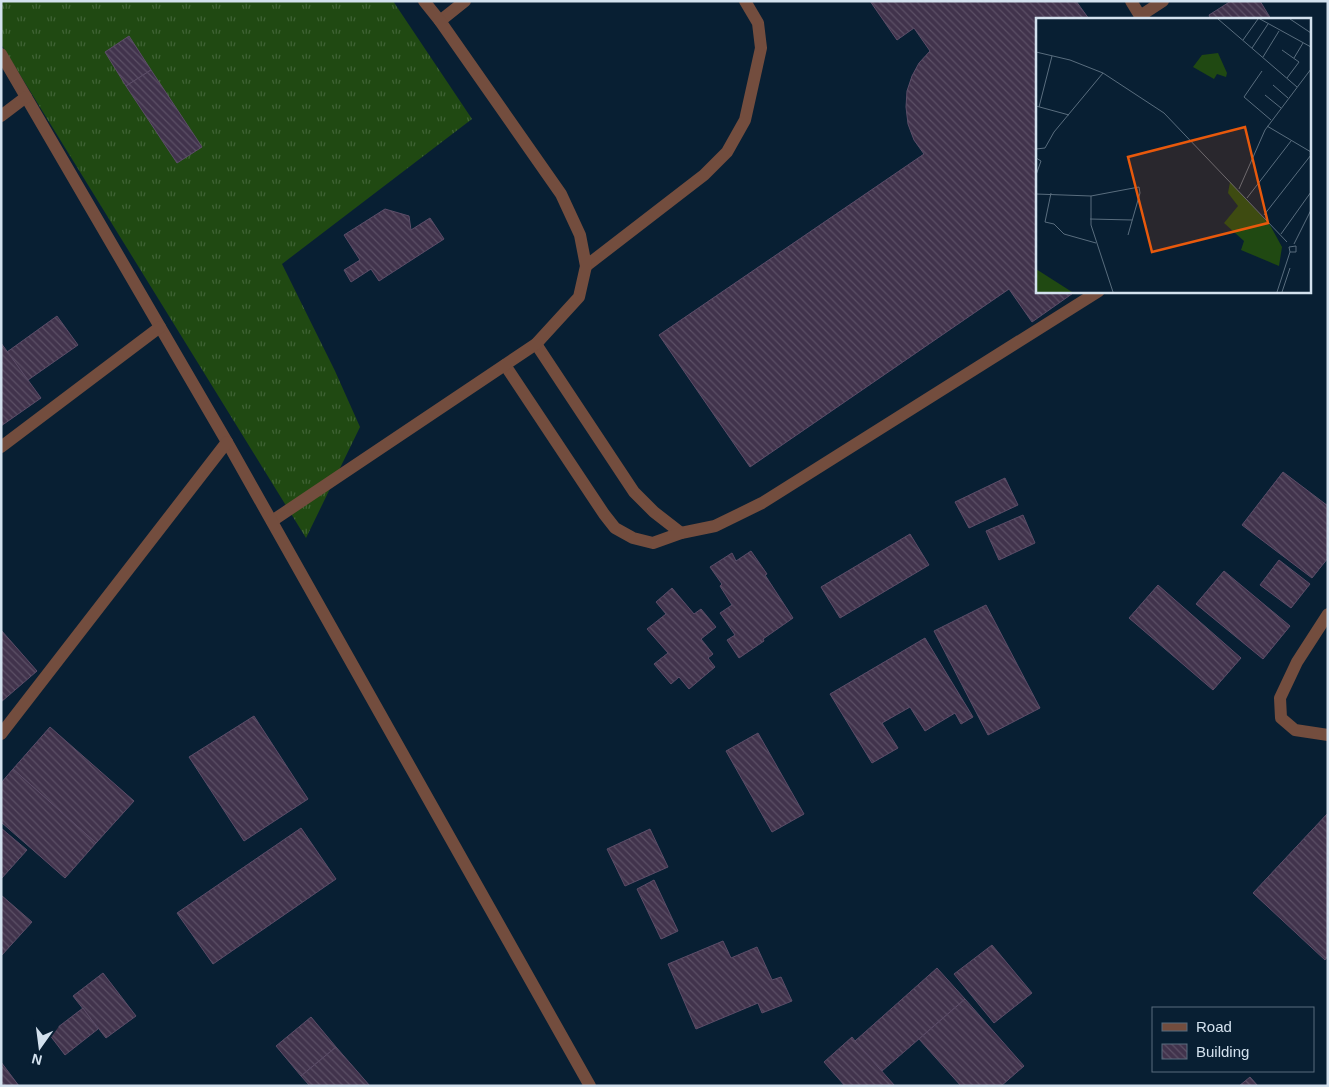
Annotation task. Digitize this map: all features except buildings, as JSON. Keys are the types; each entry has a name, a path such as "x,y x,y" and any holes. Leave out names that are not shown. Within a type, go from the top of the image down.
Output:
{"street":[{"path":"272,521 536,344 578,297 586,266 580,235 561,194 424,1"},
{"path":"440,21 465,1"},
{"path":"586,266 704,175 727,152 745,120 761,48 758,23 746,1"},
{"path":"1131,1 1141,17 1163,1"},
{"path":"1,54 272,521 590,1086"},
{"path":"1,116 26,97"},
{"path":"506,365 615,528 633,538 653,543 681,533 715,526 762,503 1097,292"},
{"path":"1,448 160,327"},
{"path":"536,344 634,492 654,512 681,533"},
{"path":"1,734 226,442"},
{"path":"1328,614 1297,662 1280,698 1281,718 1295,730 1328,735"}],"green space":[{"path":"1,1 393,1 472,119 282,264 335,371 360,427 306,538 1,44"}]}
